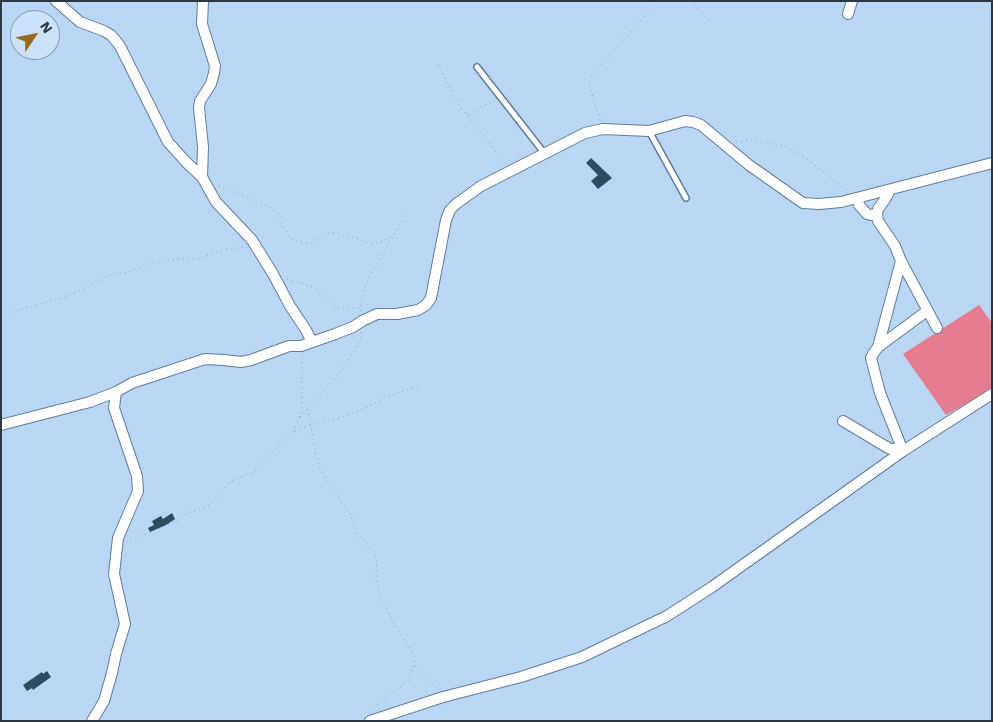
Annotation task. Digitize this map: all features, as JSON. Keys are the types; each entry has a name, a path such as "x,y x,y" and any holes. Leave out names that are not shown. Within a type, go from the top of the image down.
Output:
{"street":[{"path":"56,1 80,22 104,31 120,46 168,142 202,177 216,202 248,234 312,342"},
{"path":"202,177 199,108 200,101 211,84 215,66 202,24 203,1"},
{"path":"848,14 852,1"},
{"path":"1,425 90,402 116,392 132,383 205,359 241,362 251,360 289,346 301,346 312,342 353,327 377,314 397,314 418,310 426,305 431,298 446,220 450,210 481,186 585,133 603,129 649,131 685,121 693,122 723,143 749,166 803,203 826,204 841,202 992,163"},
{"path":"890,190 878,208 878,221 895,246 937,328"},
{"path":"858,198 859,205 866,214 877,214"},
{"path":"878,347 901,261"},
{"path":"902,449 880,393 871,358 878,347 927,311"},
{"path":"92,721 104,701 125,624 114,574 118,538 138,491 137,476 114,408 116,392"},
{"path":"371,720 582,657 667,616 712,587 902,449 992,394"},
{"path":"843,421 890,448 902,449"}],"lane":[{"path":"477,66 545,154"},
{"path":"649,131 686,198"}],"path":[{"path":"603,129 589,84 591,77 658,1"},
{"path":"692,1 710,22"},
{"path":"438,64 452,93 509,172"},
{"path":"468,116 484,105 502,98"},
{"path":"723,143 752,140 784,146 807,159 858,198"},
{"path":"214,183 266,205 278,213 282,226 292,239 299,242 308,244 328,233 336,233 373,244 382,242 396,233"},
{"path":"12,312 65,296 114,274 127,272 148,264 174,259 197,259 223,250 256,246"},
{"path":"273,274 313,287 336,308 361,308"},
{"path":"293,432 302,411 302,360 304,352 312,342"},
{"path":"117,545 152,532 178,520 187,513 206,507 212,503 230,481 256,471 267,457 293,432 310,425 342,417 370,406 386,397 418,386"},
{"path":"308,409 320,469 350,514 357,533 378,561 376,576 379,595 415,659 409,680 377,705 372,713 371,720"},
{"path":"414,665 443,697"}],"shaded area":[{"path":"979,305 992,323 992,389 946,415 903,354"}],"building":[{"path":"591,158 612,178 598,189 591,181 598,175 586,163"},
{"path":"172,513 175,519 150,532 148,528 154,525 152,521 161,516 163,519"},
{"path":"47,671 51,677 33,690 32,688 27,691 23,685 42,672 43,674"}]}
